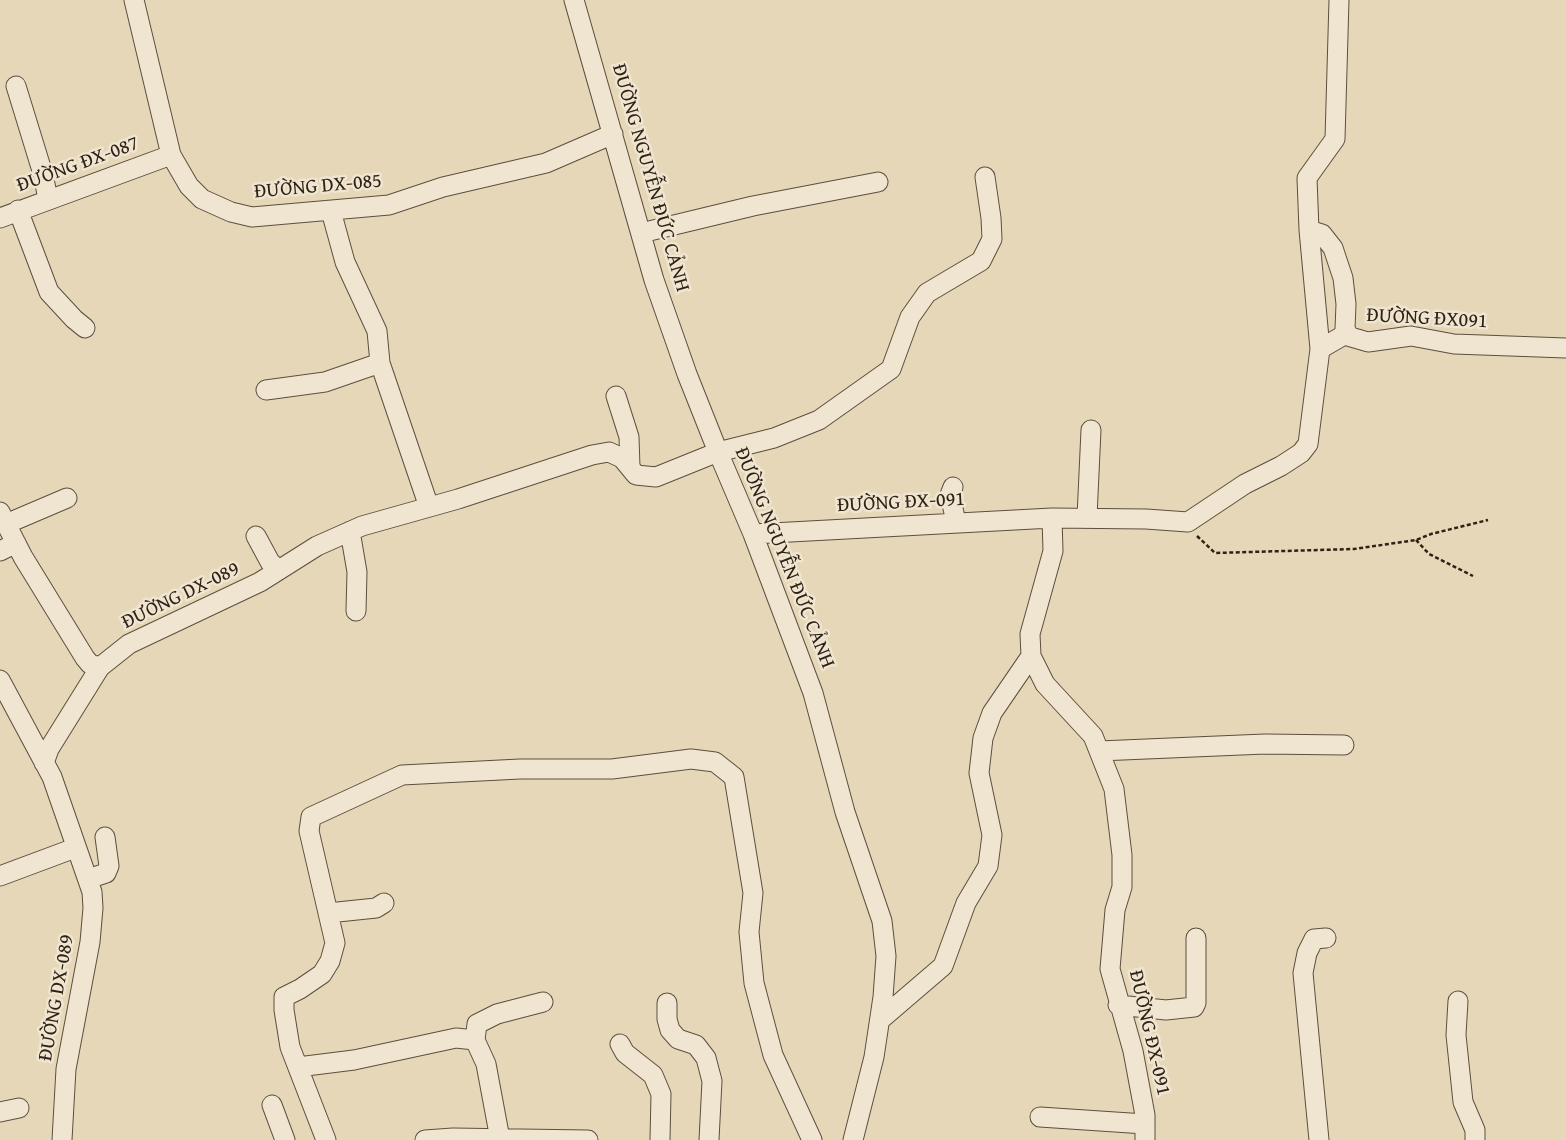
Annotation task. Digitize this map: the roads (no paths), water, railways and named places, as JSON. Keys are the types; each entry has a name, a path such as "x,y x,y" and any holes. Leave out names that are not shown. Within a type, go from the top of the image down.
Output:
{"street":[{"name":"ĐƯỜNG DX-085","path":"134,0 171,155 188,186 202,199 231,212 252,217 389,205 443,186 546,163 613,134"},
{"name":"ĐƯỜNG NGUYỄN ĐỨC CẢNH","path":"574,0 654,280 718,452 754,534 813,692 845,812 882,921 886,956 880,1020 874,1057 853,1140"},
{"name":"ĐƯỜNG ĐX-091","path":"754,534 956,522 1087,517 1188,522 1246,484 1281,466 1301,453 1308,444 1320,349 1308,230 1307,178 1335,139 1339,0"},
{"path":"16,86 43,174 48,199"},
{"name":"ĐƯỜNG ĐX-087","path":"0,218 171,155"},
{"name":"ĐƯỜNG DX-089","path":"62,1140 66,1069 90,942 94,908 88,879 52,777 44,763 49,749 100,667 110,661 129,644 260,582 317,546 350,532 609,452 622,458 636,475 656,477 718,452 774,438 820,420 891,369 910,317 927,293 981,261 992,239 992,218 985,177"},
{"path":"641,233 754,206 878,182"},
{"path":"18,210 49,292 74,320 85,328"},
{"path":"331,211 345,262 377,331 380,363 429,507"},
{"path":"1308,230 1322,234 1333,248 1343,278 1346,304 1345,329 1349,336"},
{"name":"ĐƯỜNG ĐX091","path":"1320,349 1344,335 1368,342 1411,336 1454,344 1566,348"},
{"path":"266,390 324,382 380,363"},
{"path":"616,396 628,437 630,467"},
{"path":"1087,517 1091,430"},
{"path":"952,486 950,495 956,522"},
{"path":"67,498 3,518 8,547 85,658 90,664 100,667"},
{"name":"ĐƯỜNG ĐX-091","path":"1052,518 1052,551 1030,634 1031,656 1045,684 1093,736 1114,788 1122,855 1122,887 1115,910 1110,969 1118,1004 1133,1051 1145,1132"},
{"path":"350,532 357,572 356,611"},
{"path":"256,536 270,562 280,570"},
{"path":"880,1020 943,966 966,903 988,866 992,835 979,773 983,738 992,714 1031,656"},
{"path":"0,680 44,763"},
{"path":"1099,751 1265,744 1344,745"},
{"path":"326,1140 290,1047 284,997 322,974 330,961 335,943 309,831 312,817 402,775 520,769 612,769 691,759 715,762 734,777 753,893 749,932 754,983 773,1055 812,1140"},
{"path":"88,879 106,873 109,866 105,837"},
{"path":"0,876 76,848"},
{"path":"328,913 376,908 384,903"},
{"path":"1118,1004 1166,1010 1194,1006 1196,1003 1196,938"},
{"path":"1319,1140 1303,973 1307,953 1314,939 1326,938"},
{"path":"1458,1001 1456,1036 1463,1102 1475,1130 1475,1140"},
{"path":"500,1139 486,1064 475,1040 476,1024 496,1014 543,1002"},
{"path":"667,1003 667,1019 670,1030 678,1039 696,1045 706,1058 712,1081 709,1140"},
{"path":"298,1067 354,1060 456,1038 475,1040"},
{"path":"620,1044 625,1053 653,1075 661,1094 660,1140"},
{"path":"272,1105 285,1140"},
{"path":"0,1112 19,1108"},
{"path":"1040,1117 1145,1132"},
{"path":"425,1140 588,1140"}]}
